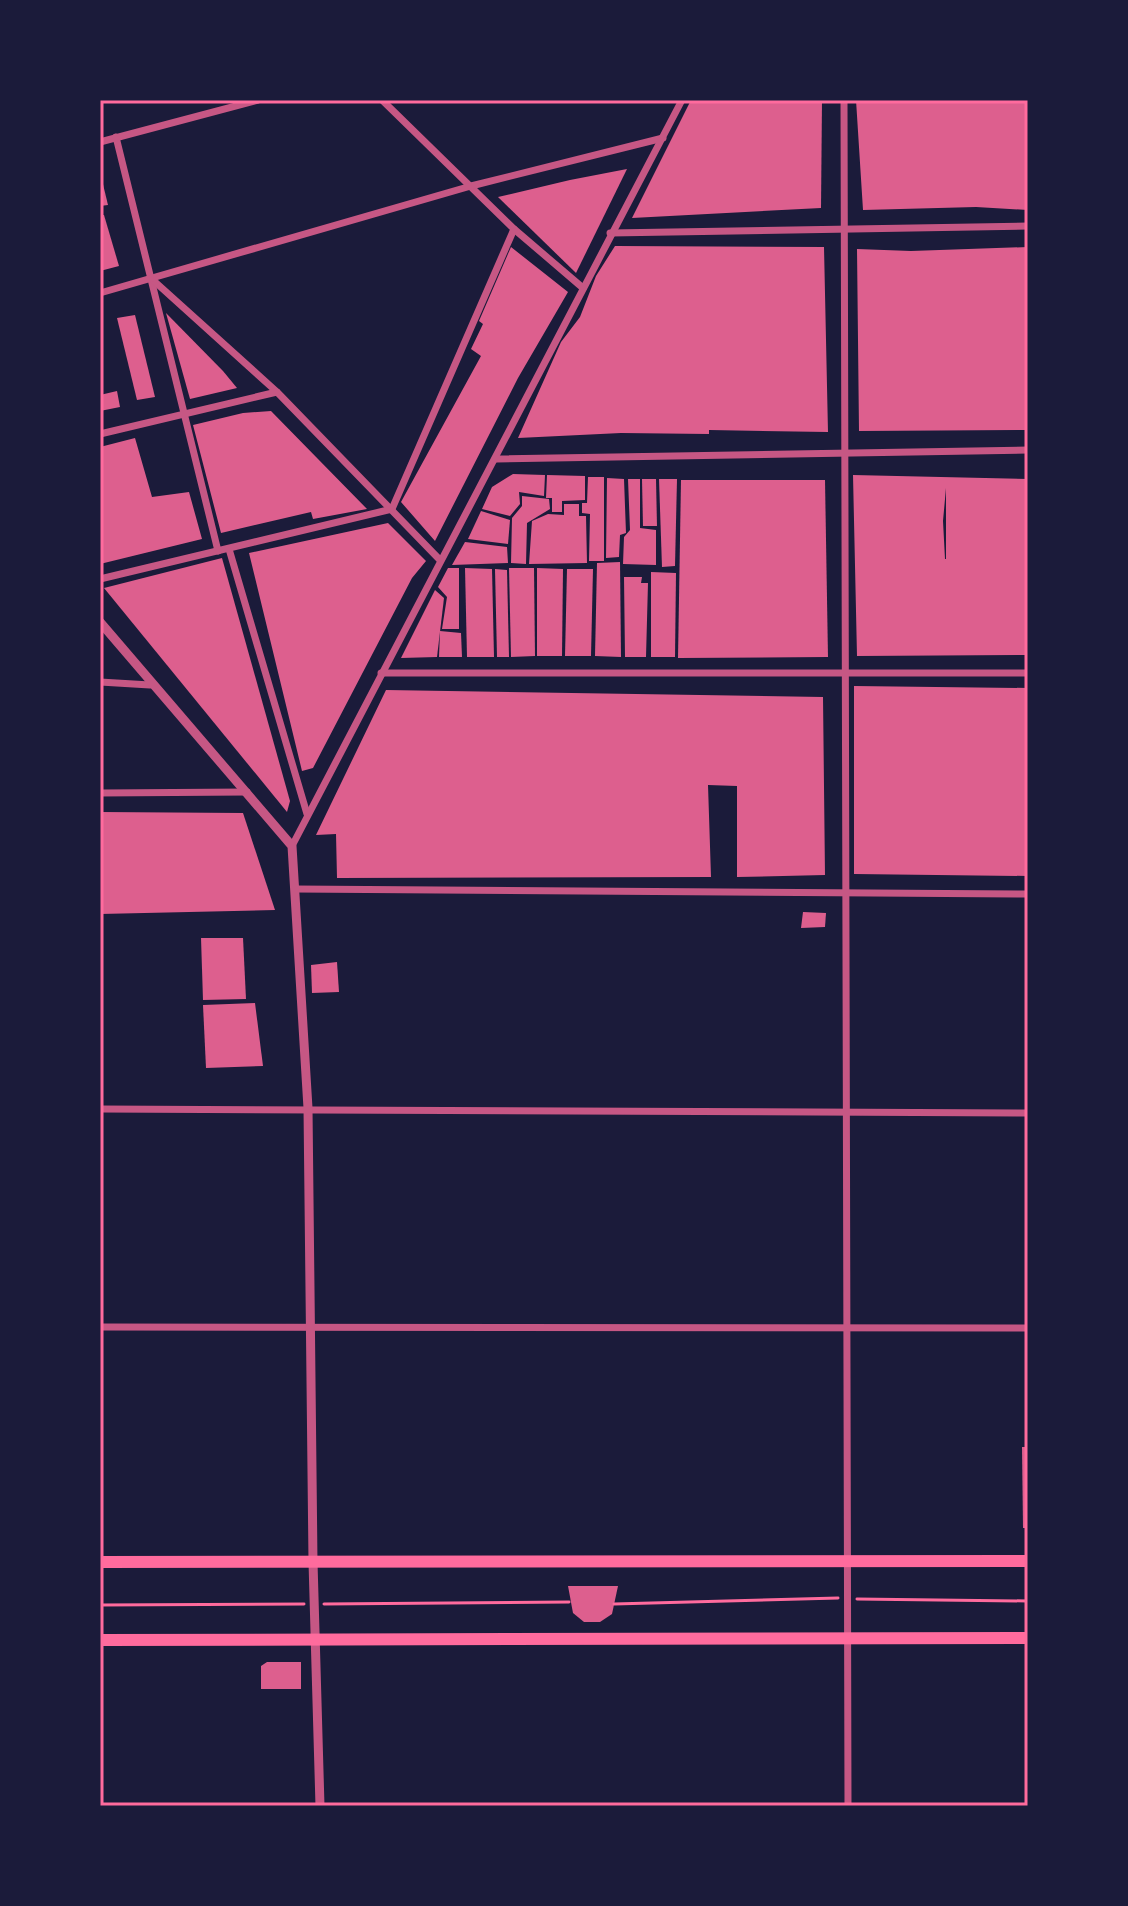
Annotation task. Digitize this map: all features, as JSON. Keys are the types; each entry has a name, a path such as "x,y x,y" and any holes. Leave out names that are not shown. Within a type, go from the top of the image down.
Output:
{"main road":[{"path":"100,1562 1028,1561"},
{"path":"100,1640 1028,1638"}],"street":[{"path":"100,142 258,100"},
{"path":"382,100 514,229 583,288"},
{"path":"320,1806 317,1604 313,1562 308,1108 292,846 682,100"},
{"path":"844,100 848,1806"},
{"path":"116,137 218,551"},
{"path":"100,293 471,186 663,138"},
{"path":"610,233 1028,226"},
{"path":"392,509 514,229"},
{"path":"153,279 277,392 440,560"},
{"path":"100,434 277,392"},
{"path":"496,459 1028,450"},
{"path":"100,579 392,509"},
{"path":"229,549 307,814"},
{"path":"100,622 150,685 292,846"},
{"path":"381,673 1028,673"},
{"path":"100,682 150,685"},
{"path":"100,793 247,792"},
{"path":"295,889 1028,894"},
{"path":"100,1109 1028,1113"},
{"path":"100,1327 1028,1328"}],"path":[{"path":"614,1604 830,1597 1028,1601"},
{"path":"100,1605 569,1602"}],"building":[{"path":"691,100 822,100 821,208 632,218"},
{"path":"856,100 1028,100 1028,210 976,207 863,210"},
{"path":"627,169 576,273 498,197 570,180"},
{"path":"100,177 108,205 100,206"},
{"path":"100,215 104,215 119,266 100,271"},
{"path":"615,246 824,247 828,432 709,430 709,434 621,433 518,438 561,342 580,317 596,276"},
{"path":"511,247 568,292 518,378 435,541 401,502 481,356 471,349 483,324 479,321"},
{"path":"1028,247 1028,430 859,431 857,249 911,251"},
{"path":"166,313 223,371 237,388 190,399"},
{"path":"135,315 155,397 137,400 117,318"},
{"path":"117,391 120,407 100,411 100,395"},
{"path":"271,411 367,509 313,519 311,512 221,533 193,425 243,413"},
{"path":"135,438 152,497 189,492 202,539 100,564 100,447"},
{"path":"513,474 545,475 544,496 519,492 520,504 510,516 482,509 492,487"},
{"path":"547,475 585,476 585,500 562,501 562,512 552,512 552,498 546,498"},
{"path":"853,475 1028,479 1028,655 857,656","holes":["946,488 946,559 943,521"]},
{"path":"588,477 604,477 604,561 589,561 590,514 582,513 582,503 587,503"},
{"path":"607,478 624,479 626,533 620,535 619,557 606,558"},
{"path":"628,479 640,479 640,528 656,530 656,565 623,564 624,537 630,530"},
{"path":"642,479 656,479 657,526 643,526"},
{"path":"659,479 677,479 675,566 662,567"},
{"path":"681,480 825,480 828,657 678,658"},
{"path":"522,496 549,499 550,509 527,523 526,564 511,563 512,518 522,506"},
{"path":"564,504 579,504 579,516 586,516 587,563 529,564 532,521 548,514 564,515"},
{"path":"481,511 510,520 508,544 468,539"},
{"path":"388,523 426,561 412,578 313,768 302,771 249,553"},
{"path":"465,542 507,547 508,563 452,565"},
{"path":"222,558 290,801 287,812 104,588"},
{"path":"620,562 621,657 595,656 597,563"},
{"path":"448,568 459,568 459,629 442,629 447,597 438,587"},
{"path":"465,568 492,569 494,657 467,657"},
{"path":"509,568 534,568 535,656 511,657"},
{"path":"537,568 563,569 562,656 537,656"},
{"path":"495,569 507,570 509,657 497,657"},
{"path":"567,569 593,569 591,656 565,656"},
{"path":"651,572 676,573 675,657 651,657"},
{"path":"624,577 642,577 641,583 648,583 646,657 625,657"},
{"path":"435,590 444,598 437,657 401,658"},
{"path":"440,631 461,633 462,657 439,657"},
{"path":"854,686 1028,688 1028,876 854,874"},
{"path":"386,690 823,697 825,875 737,877 737,786 708,785 711,877 337,878 336,834 316,835"},
{"path":"100,812 243,813 275,910 100,914"},
{"path":"803,912 826,913 825,927 801,928"},
{"path":"201,938 243,938 246,999 203,1000"},
{"path":"337,962 339,992 312,993 311,965"},
{"path":"255,1003 263,1066 206,1068 203,1005"},
{"path":"1022,1447 1028,1447 1028,1528 1023,1528"},
{"path":"568,1586 618,1586 612,1614 600,1622 584,1622 573,1613"},
{"path":"267,1662 301,1662 301,1689 261,1689 261,1666"}]}
